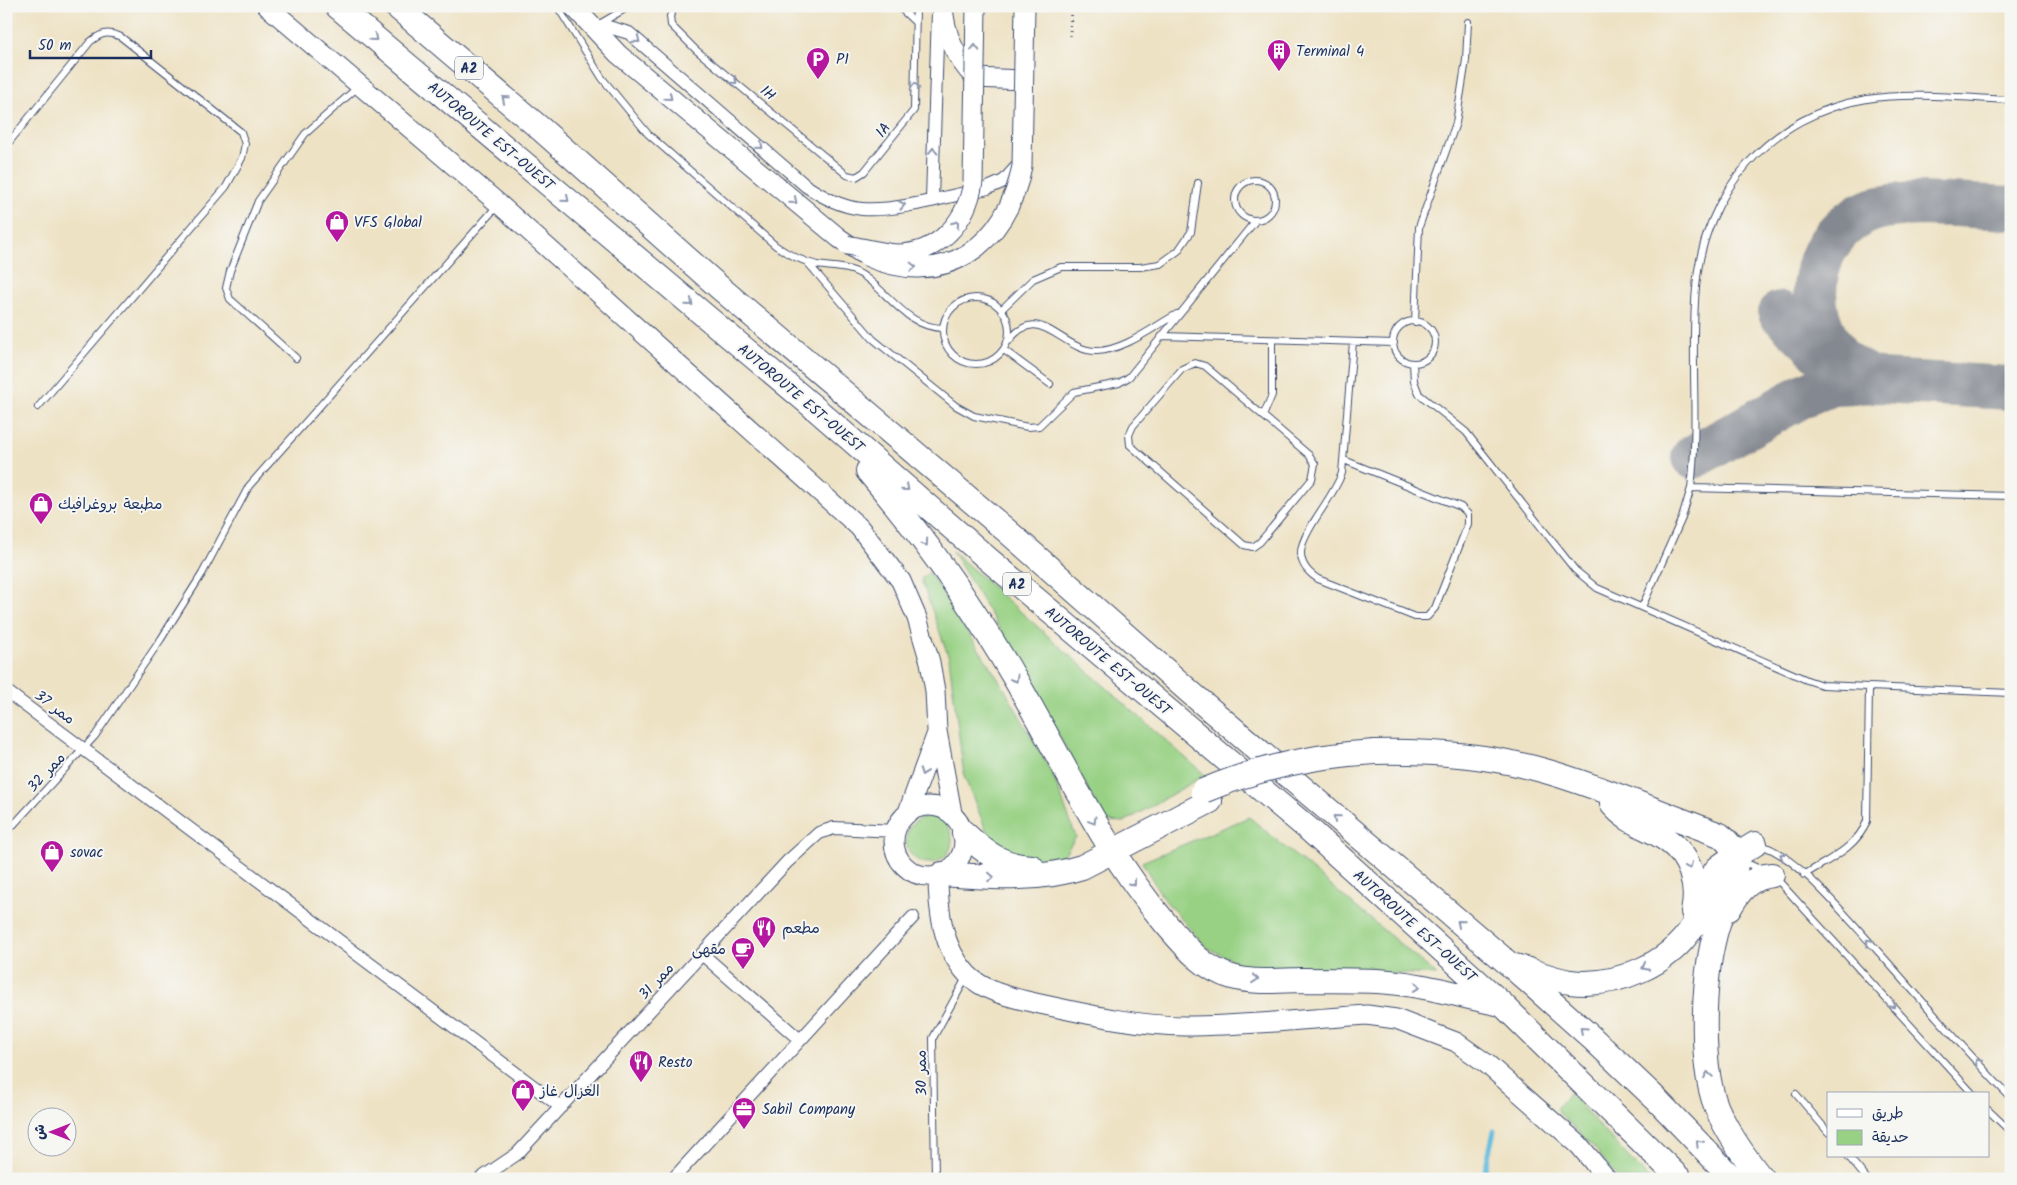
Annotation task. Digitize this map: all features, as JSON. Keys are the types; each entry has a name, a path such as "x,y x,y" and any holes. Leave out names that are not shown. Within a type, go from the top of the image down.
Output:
{"highway":[{"name":"AUTOROUTE EST-OUEST","path":"337,6 817,410 988,559 1312,832 1503,1005 1680,1179"},
{"name":"AUTOROUTE EST-OUEST","path":"396,6 542,130 719,287 1007,531 1191,693 1509,964 1648,1091 1733,1179"},
{"path":"817,410 903,512 978,621 1017,682 1109,847 1148,903 1207,967 1233,978 1272,981 1381,981 1448,992 1503,1005"},
{"path":"1375,757 1444,753 1478,757 1546,771 1738,843"},
{"path":"964,833 991,856 1017,866 1064,863 1109,847 1207,796 1236,777 1287,762 1340,754 1503,770 1539,778 1612,804 1738,843"},
{"path":"1612,804 1627,820 1666,839 1678,849 1692,874 1695,888 1694,910 1674,948"},
{"path":"1509,964 1570,982 1593,983 1636,972 1674,948 1694,924 1715,872 1738,843"},
{"path":"1738,843 1735,870 1715,935 1707,983 1706,1061 1710,1090 1719,1114 1746,1159 1762,1179"},
{"path":"940,875 1034,878 1082,867 1109,847"},
{"path":"1715,935 1732,902 1747,883 1763,876 1772,875"}],"main road":[{"path":"267,6 499,204 830,498 870,540 900,580 917,618 930,662 935,691 937,732 952,813"},
{"path":"573,6 618,54 848,245 866,256 898,266 931,266 963,256 990,237 1006,216 1020,179 1023,140 1025,6"},
{"path":"943,6 946,32 951,45 965,68 975,78 1023,80"},
{"path":"848,245 887,253 912,252 935,244 954,228 967,206 973,182 976,6"},
{"path":"908,812 937,732"},
{"path":"930,805 942,807 952,813 960,822 964,833 963,853 954,866 940,875 917,874 900,862 896,852 895,831 900,820 908,812 930,805"},
{"path":"940,875 938,900 942,928 956,960 968,975 991,991 1097,1017 1184,1026 1367,1015 1396,1019 1456,1042 1487,1064 1579,1145 1607,1179"}],"street":[{"path":"932,199 938,6"},
{"path":"592,26 605,26 629,33 806,186 823,197 842,205 862,209 883,209 996,185 1011,175 1021,161 1025,143 1025,6"},
{"name":"ممر 37","path":"6,691 561,1107"},
{"name":"ممر 31","path":"480,1179 518,1154 788,862 819,833 834,828 895,831"},
{"path":"673,1179 913,917"},
{"path":"702,954 800,1040"}],"lane":[{"path":"557,6 602,78 648,134 776,246 796,258 839,267 864,276 919,323 943,328"},
{"path":"592,26 611,19 630,6"},
{"name":"1H","path":"676,6 670,16 671,25 696,50 824,155"},
{"path":"898,6 915,22"},
{"path":"915,22 916,6"},
{"name":"1A","path":"824,155 851,177 860,176 914,110 915,22"},
{"path":"1415,322 1419,228 1456,123 1466,60 1468,22"},
{"path":"6,146 90,42 99,35 110,32 121,37 200,97 241,132 245,144 242,158 226,187 38,407"},
{"path":"296,358 230,299 226,288 230,271 258,201 305,134 360,85"},
{"path":"1642,607 1682,518 1691,488 1697,272 1705,235 1714,213 1738,173 1754,156 1788,128 1827,108 1848,102 1891,97 2011,100"},
{"path":"808,262 873,339 956,406 984,419 1039,426 1074,392 1124,381 1256,220 1268,215 1275,203 1275,196 1268,184 1255,180 1242,185 1238,191 1236,204 1243,216 1256,220"},
{"path":"1002,309 1033,279 1056,268 1071,266 1140,267 1160,264 1178,250 1191,232 1198,183"},
{"name":"ممر 32","path":"6,833 84,749 161,639 202,574 250,486 499,204"},
{"path":"1008,342 1009,325 1002,309 988,299 979,297 962,300 949,311 943,328 946,345 957,358 965,362 982,364 998,356 1019,330 1027,326 1041,325 1074,346 1096,351 1121,345 1180,312"},
{"path":"1408,322 1415,322 1428,327 1435,340 1434,347 1427,359 1413,363 1400,357 1394,343 1397,330 1408,322"},
{"path":"1162,336 1394,343"},
{"path":"1263,416 1272,395 1272,340"},
{"path":"1344,460 1461,507 1468,514 1468,524 1435,608 1427,617 1415,617 1318,579 1306,569 1302,562 1302,546 1337,485 1344,460 1353,342"},
{"path":"1004,350 1050,384"},
{"path":"1413,363 1414,381 1419,394 1466,432 1575,570 1597,588 1822,685 2011,693"},
{"path":"1190,364 1204,366 1263,416 1309,455 1316,469 1312,480 1260,542 1253,546 1244,546 1133,449 1129,440 1133,426 1182,369 1190,364"},
{"path":"1691,488 2011,496"},
{"path":"1804,875 1854,842 1867,821 1869,688"},
{"path":"1738,843 1783,855 1832,900 2011,1098"},
{"path":"1738,843 1784,885 1972,1092"},
{"name":"ممر 30","path":"935,1179 933,1038 968,975"},
{"path":"1796,1094 1827,1131"},
{"path":"1990,1112 2011,1132"},
{"path":"1850,1158 1867,1179"}],"path":[{"path":"1070,36 1071,6"}],"green space":[{"path":"952,551 1205,775 1124,822 1105,821 1021,664"},
{"path":"929,572 1002,685 1053,775 1076,837 1064,855 1038,861 1004,853 987,832 964,776 949,658 921,579"},
{"path":"934,817 938,818 948,827 951,831 951,849 942,859 934,863 924,863 916,859 907,849 906,835 910,827 920,818"},
{"path":"1249,817 1437,975 1246,967 1206,947 1163,898 1142,862"},
{"path":"1569,1093 1649,1179 1619,1179 1592,1145 1556,1110"}],"waterway":[{"path":"1483,1179 1494,1131"}],"taxiway":[{"path":"2011,208 1917,204 1898,205 1867,212 1849,222 1835,235 1825,251 1818,269 1815,288 1816,307 1821,326 1830,343 1841,359 1860,372 1880,381 2011,388"},
{"path":"1693,457 1802,396 1823,387 1835,383 1880,381 1847,371 1829,360 1780,313"}],"place":[{"name":"Terminal 4","path":"1279,72"},
{"name":"P1","path":"818,80"},
{"name":"VFS Global","path":"337,243"},
{"name":"مطبعة بروغرافيك","path":"41,525"},
{"name":"sovac","path":"52,873"},
{"name":"مطعم","path":"764,949"},
{"name":"مقهى","path":"743,970"},
{"name":"Resto","path":"641,1083"},
{"name":"الغزال غاز","path":"523,1112"},
{"name":"Sabil Company","path":"744,1130"}]}
